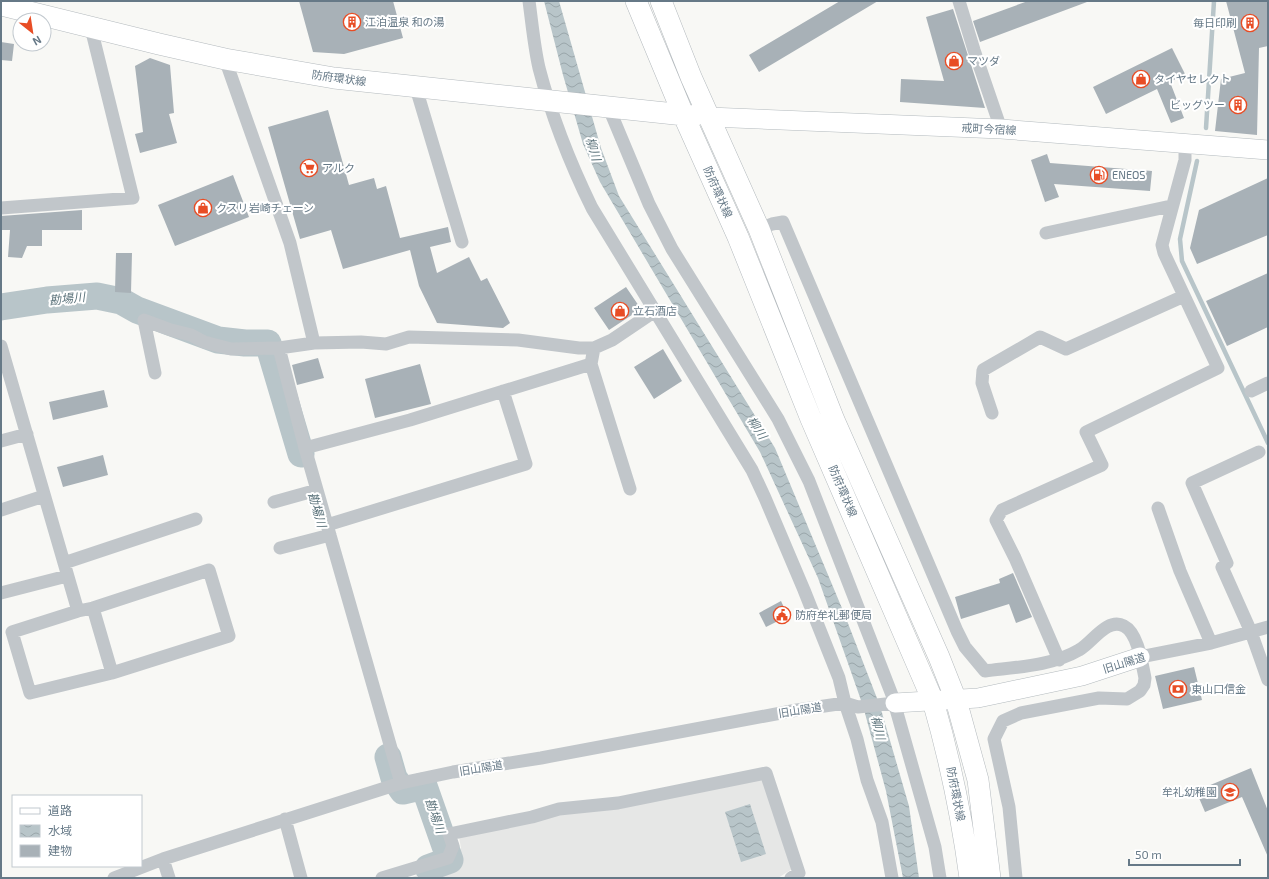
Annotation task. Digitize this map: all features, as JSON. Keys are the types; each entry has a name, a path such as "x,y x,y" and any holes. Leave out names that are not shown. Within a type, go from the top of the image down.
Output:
{"main road":[{"name":"防府環状線","path":"636,1 683,114 738,237 811,419 933,701 947,749 959,803 970,878"},
{"name":"防府環状線","path":"661,1 709,117 759,229 834,420 939,657 956,700 978,780 990,878"},
{"name":"防府環状線","path":"1,4 91,28 226,59 334,78 416,88 709,117"}],"street":[{"path":"529,1 539,66 555,102 570,164 592,208 752,470 804,590 839,678 845,703 857,739 867,780 882,822 892,878"},
{"path":"959,1 1001,129"},
{"path":"1,208 133,198 91,28"},
{"path":"226,59 290,243 314,343"},
{"path":"416,88 462,242"},
{"path":"603,106 672,249 778,419 809,481 861,612 935,847 940,878"},
{"name":"戒町今宿線","path":"709,117 1001,129 1268,150"},
{"path":"1059,660 1015,558 996,520 1002,510 1102,465 1086,432 1218,368 1164,253 1162,245 1184,160 1185,144"},
{"path":"1046,233 1171,206"},
{"path":"759,229 783,222 965,647 985,671 1059,660 1079,651 1109,625 1117,623 1125,626 1133,634 1145,678 1144,685 1134,696 1127,698 1099,698 1021,713 1003,721 994,739 1009,807 1016,878"},
{"path":"992,413 982,383 983,370 1040,337 1066,349 1184,296"},
{"path":"155,373 144,320 171,330 191,335 204,342 231,349 279,348 314,343 361,342 386,344 409,337 518,340 579,348 594,348 612,340 655,311"},
{"path":"1,346 4,366 27,434 78,611"},
{"path":"279,348 305,448 401,783"},
{"path":"594,348 591,364 630,489"},
{"path":"305,448 410,420 591,364"},
{"path":"1251,391 1268,383"},
{"path":"280,548 329,530 526,464 503,391"},
{"path":"1,441 27,434"},
{"path":"1259,452 1192,483 1227,563 1222,567 1251,632 1268,680"},
{"path":"274,502 317,490"},
{"path":"1,510 44,496"},
{"path":"1158,508 1180,571 1211,643"},
{"path":"64,563 196,519"},
{"path":"209,570 229,636 112,673 30,693 12,632 78,611 93,608 209,570"},
{"path":"1,594 67,576"},
{"path":"93,608 112,673"},
{"name":"旧山陽道","path":"114,878 163,859 401,783 453,772 541,758 669,733 845,703 858,707 978,698 1054,683 1082,676 1140,657 1211,643 1268,628"},
{"path":"382,878 448,858 453,846 449,834 532,817 559,809 618,802 766,773 799,873 791,878"},
{"path":"285,819 301,878"},
{"path":"163,859 169,878"}],"shaded area":[{"path":"762,778 792,869 778,878 409,878 454,863 461,848 459,837 562,813"}],"water":[{"name":"柳川","path":"544,1 559,1 601,148 619,196 775,448 844,613 880,706 909,806 919,878 903,878 886,791 863,706 818,578 760,452 600,182 583,144"},
{"path":"750,804 766,854 741,862 725,812"}],"building":[{"name":"江泊温泉 和の湯","path":"299,1 393,1 403,38 344,54 313,52"},
{"path":"840,1 878,1 759,72 749,55"},
{"path":"1028,1 1087,2 980,42 973,21"},
{"path":"1226,1 1268,1 1268,46 1259,48 1257,135 1215,131 1221,79 1245,73"},
{"path":"953,9 985,108 900,102 901,79 944,81 926,17"},
{"path":"1,42 12,44 12,61 1,60"},
{"path":"1172,48 1185,74 1170,82 1184,118 1171,123 1157,89 1106,114 1093,87"},
{"path":"150,58 170,65 174,113 169,114 177,143 140,153 135,134 143,132 135,66"},
{"path":"328,110 349,185 374,178 377,189 386,186 400,238 448,227 451,242 430,247 437,273 469,257 481,281 487,278 510,323 503,328 437,323 419,286 410,250 343,269 331,230 300,239 268,127"},
{"path":"1047,154 1050,163 1152,171 1150,191 1054,184 1059,197 1045,202 1031,160"},
{"path":"233,175 249,217 175,246 158,205"},
{"path":"1268,178 1268,235 1197,264 1190,248 1199,210"},
{"path":"82,210 82,230 42,230 42,246 27,246 22,258 8,257 10,230 1,230 1,216"},
{"path":"116,253 132,253 131,293 115,292"},
{"path":"1268,273 1268,327 1227,346 1206,301"},
{"path":"626,287 641,309 609,330 594,308"},
{"path":"663,349 682,381 654,399 634,367"},
{"path":"318,358 324,378 297,385 292,365"},
{"path":"420,364 431,404 375,418 365,379"},
{"path":"104,390 108,407 53,420 49,402"},
{"path":"103,455 108,475 63,487 57,467"},
{"path":"1013,573 1032,617 1016,623 1009,604 961,619 955,597 1000,583 999,579"},
{"path":"781,601 788,616 766,627 759,613"},
{"path":"1194,667 1202,700 1163,709 1155,676"},
{"path":"1251,768 1268,811 1268,857 1242,797 1205,812 1196,791"}],"waterway":[{"path":"1206,128 1214,1"},
{"path":"1197,161 1180,239 1182,261 1268,443"},
{"name":"勘場川","path":"1,307 47,300 97,296 121,301 137,310 218,340 245,343 268,343 301,454"},
{"name":"勘場川","path":"388,757 394,778 403,791 424,786 450,860 428,868"}],"place":[{"name":"江泊温泉 和の湯","path":"352,22"},
{"name":"毎日印刷","path":"1250,23"},
{"name":"マツダ","path":"954,61"},
{"name":"タイヤセレクト","path":"1141,79"},
{"name":"ビッグツー","path":"1238,105"},
{"name":"アルク","path":"309,168"},
{"name":"ENEOS","path":"1099,175"},
{"name":"クスリ岩崎チェーン","path":"203,208"},
{"name":"立石酒店","path":"620,311"},
{"name":"防府牟礼郵便局","path":"782,615"},
{"name":"東山口信金","path":"1178,689"},
{"name":"牟礼幼稚園","path":"1230,792"}]}
